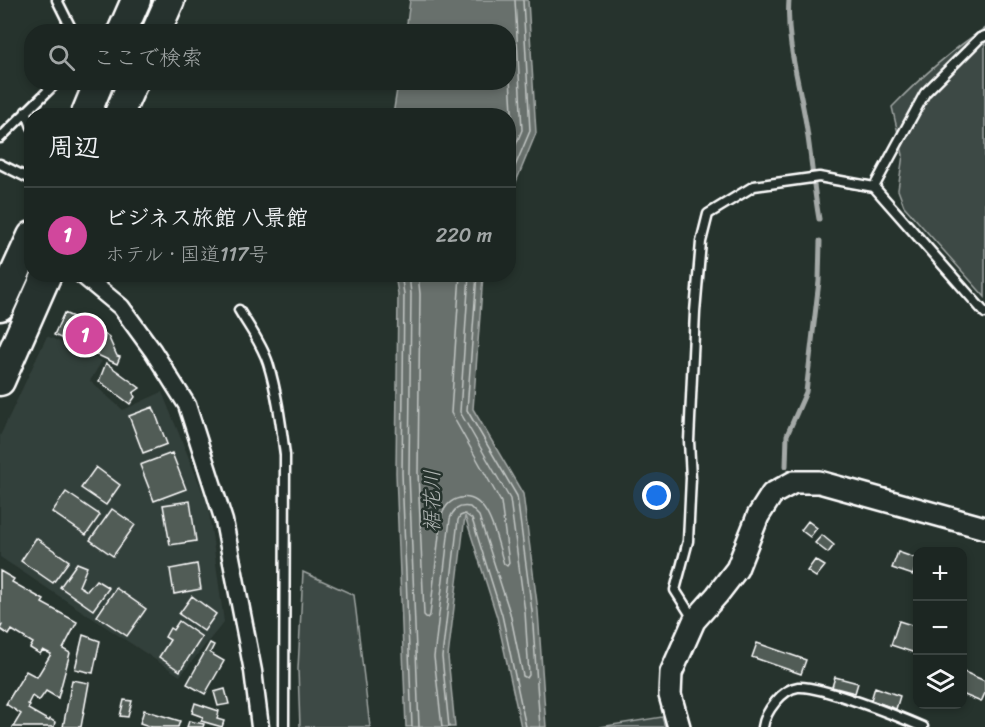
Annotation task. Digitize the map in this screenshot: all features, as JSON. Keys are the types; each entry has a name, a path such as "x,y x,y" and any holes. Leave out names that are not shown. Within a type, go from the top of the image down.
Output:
{"highway":[{"path":"126,24 136,0"},
{"path":"160,24 170,0"},
{"path":"88,108 96,90"},
{"path":"122,108 129,90"},
{"path":"0,306 24,254"},
{"path":"0,381 8,342 42,282"}],"street":[{"path":"91,282 121,307 153,351 187,405 224,521 254,671 260,727"},
{"path":"679,727 670,695 671,673 694,621 737,569 758,516 772,494 794,482 819,482 985,528"}],"lane":[{"path":"57,0 69,24"},
{"path":"874,187 925,93 980,38 985,36"},
{"path":"29,108 48,90"},
{"path":"0,138 24,113"},
{"path":"0,164 24,176"},
{"path":"694,621 675,590 688,541 691,478 689,441 695,312 701,242 708,214 754,186 808,177 874,187 985,313"},
{"path":"239,310 260,344 268,363 285,455 284,727"},
{"path":"764,727 765,717 777,700 797,687 818,689 923,727"}],"shaded area":[{"path":"985,28 985,297 904,206 898,190 903,155 892,107 936,65"},
{"path":"47,336 102,361 90,381 123,410 162,392 208,505 224,622 180,676 0,557 0,436"},
{"path":"303,572 354,595 370,727 300,727 298,669"},
{"path":"662,717 665,727 600,727"}],"water":[{"path":"410,0 528,0 536,133 516,182 516,108 394,108 397,90 516,90 516,24 407,24"},
{"name":"裾花川","path":"396,282 482,282 473,409 523,494 538,611 546,727 521,727 497,617 465,516 448,657 455,727 406,727 396,473 398,294"}],"building":[{"path":"64,313 96,327 94,329 108,336 117,356 120,357 117,364 54,335"},
{"path":"106,363 140,388 133,393 135,397 130,404 99,381"},
{"path":"153,407 167,444 143,453 129,416"},
{"path":"172,453 186,489 154,501 140,465"},
{"path":"96,467 120,485 106,505 81,488"},
{"path":"66,492 100,515 86,535 52,512"},
{"path":"190,501 196,541 170,545 163,505"},
{"path":"112,509 135,525 113,556 90,540"},
{"path":"808,521 817,528 810,537 801,530"},
{"path":"822,535 834,545 828,553 815,543"},
{"path":"36,538 69,561 53,583 21,561"},
{"path":"898,552 913,557 913,575 892,568"},
{"path":"815,560 825,566 816,577 807,571"},
{"path":"77,563 87,567 79,586 87,591 96,580 109,588 93,610 60,587"},
{"path":"197,564 201,589 174,594 170,569"},
{"path":"0,571 14,579 12,582 44,600 42,603 77,622 63,649 70,653 58,698 46,691 39,701 32,696 28,704 30,705 28,709 55,722 54,727 13,727 21,714 6,704 26,671 37,677 51,654 43,650 40,654 30,648 33,643 12,630 9,635 0,629 2,625 0,624"},
{"path":"116,588 146,609 127,636 97,616"},
{"path":"192,596 216,614 204,631 179,614"},
{"path":"179,621 202,637 180,671 159,657 170,640 165,637 170,628 173,630"},
{"path":"899,621 913,625 913,652 891,645"},
{"path":"83,635 100,641 93,673 75,669"},
{"path":"210,643 214,645 210,653 224,661 205,694 187,684"},
{"path":"757,643 806,660 801,674 752,657"},
{"path":"967,673 985,681 985,693 981,702 967,696"},
{"path":"835,677 858,683 855,693 832,687"},
{"path":"72,680 89,683 81,727 63,727"},
{"path":"875,687 900,696 896,709 871,700"},
{"path":"225,689 229,704 218,706 214,692"},
{"path":"124,700 132,701 128,717 120,716"},
{"path":"195,703 219,711 217,719 224,721 222,727 201,721 203,717 192,713"},
{"path":"144,710 180,721 178,727 152,727 140,723"},
{"path":"189,721 204,724 203,727 187,727"}],"waterway":[{"path":"789,0 791,45 807,131 819,219"},
{"path":"786,466 787,435 806,392 819,281 820,241"}],"place":[{"name":"ビジネス旅館 八景館","path":"85,335"}]}
